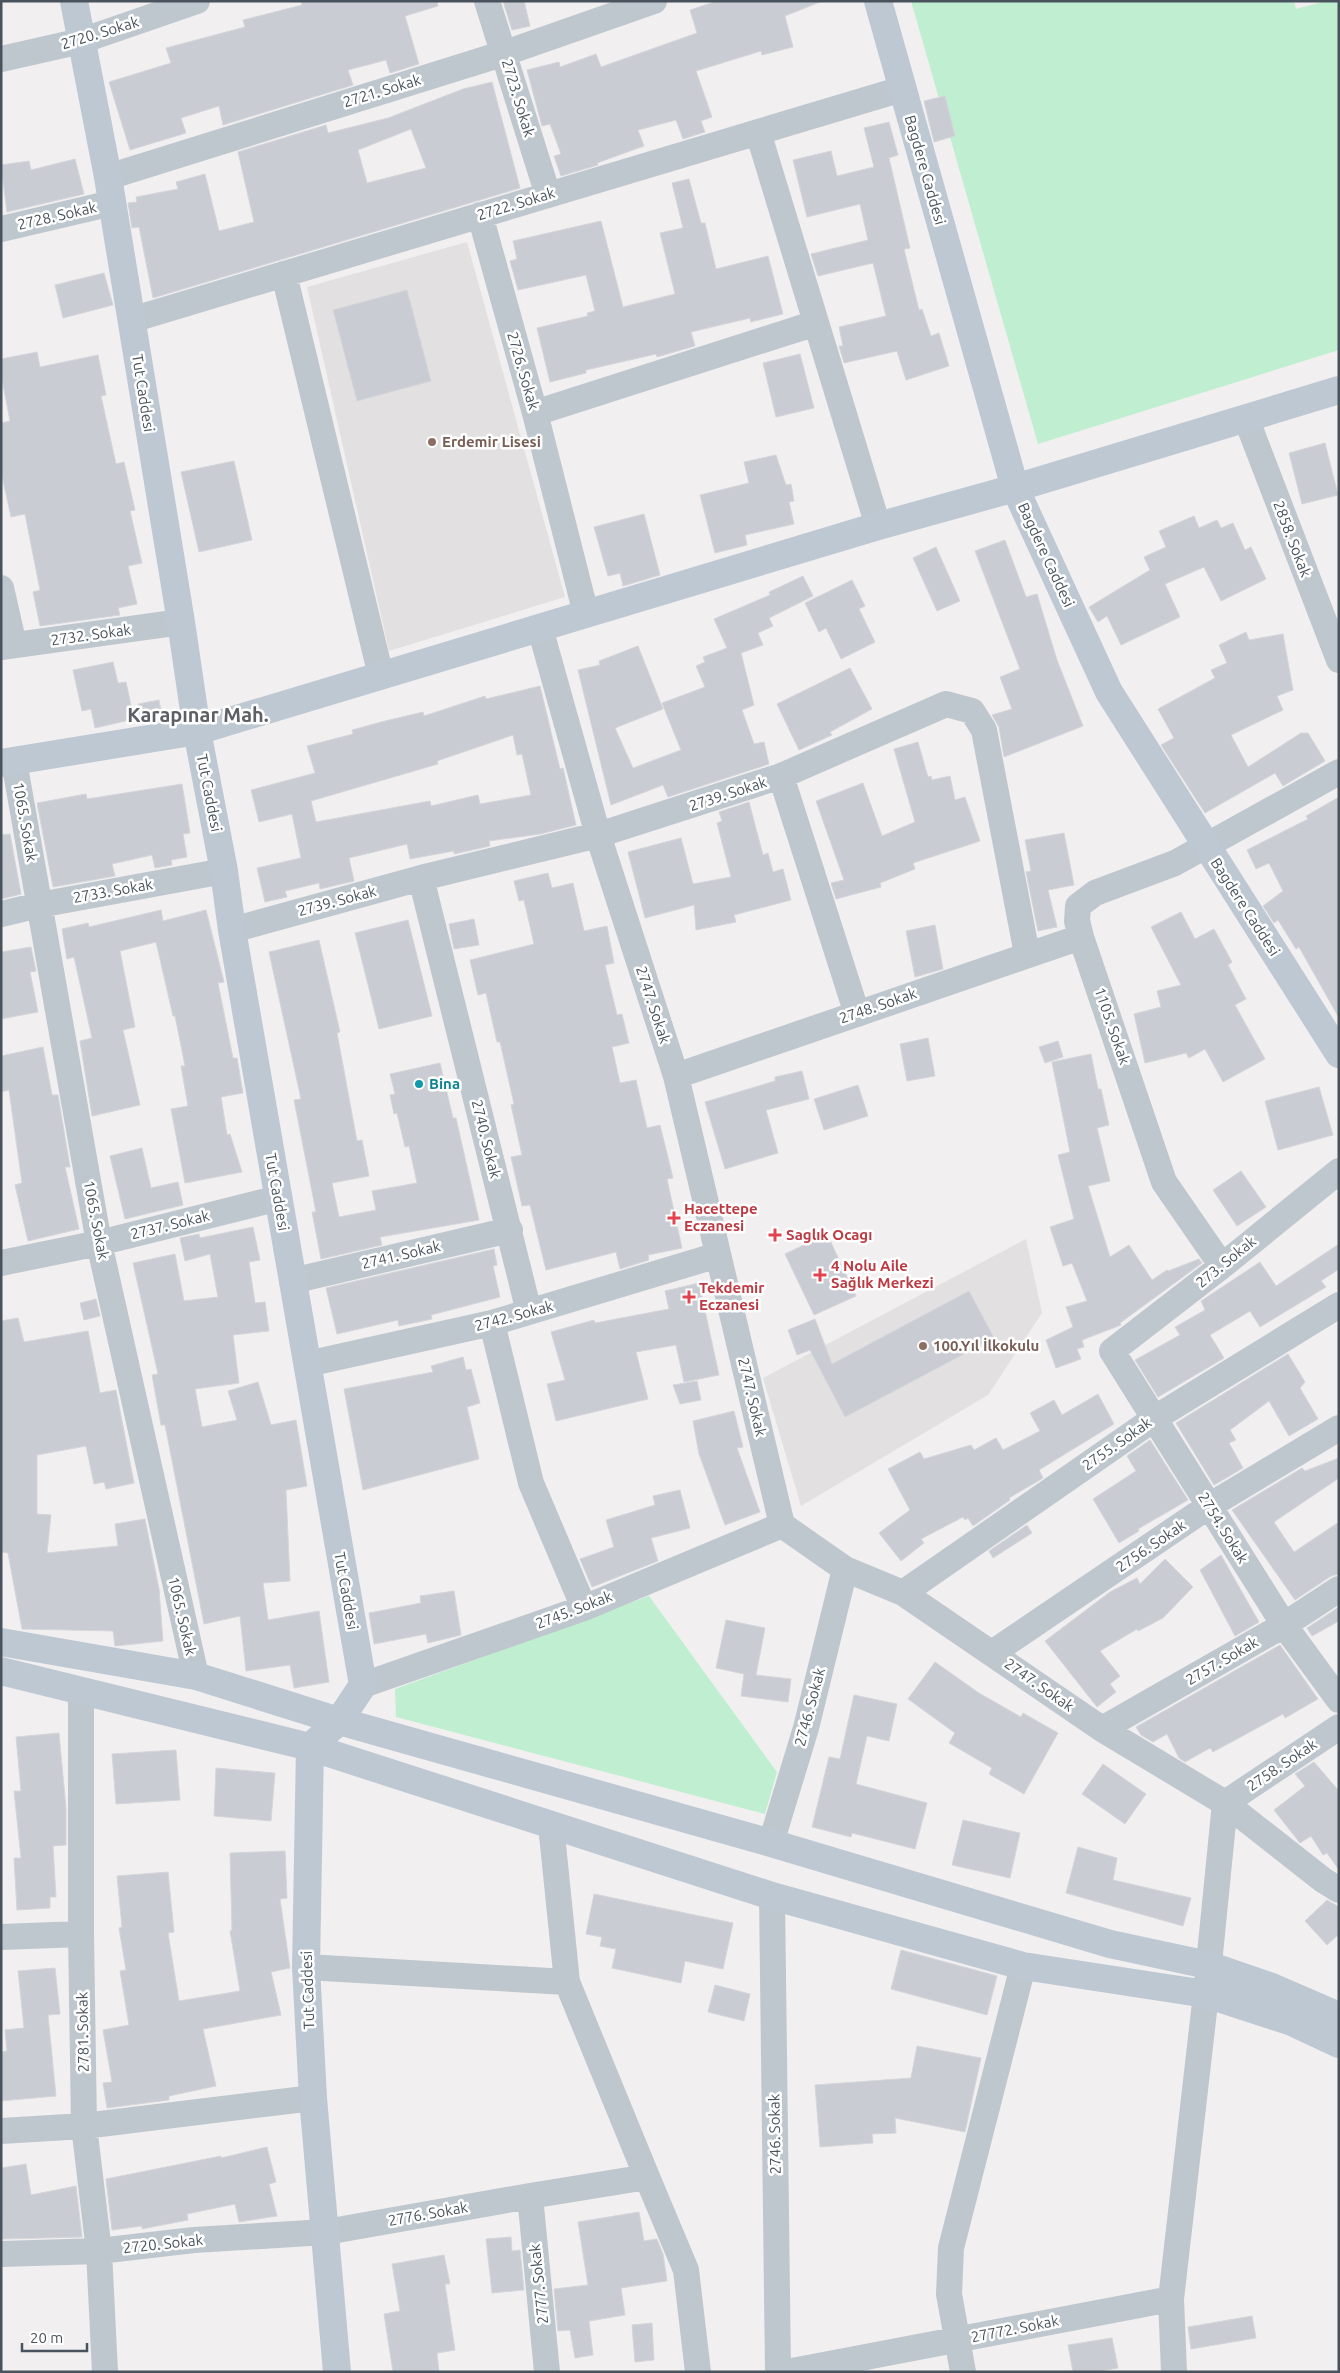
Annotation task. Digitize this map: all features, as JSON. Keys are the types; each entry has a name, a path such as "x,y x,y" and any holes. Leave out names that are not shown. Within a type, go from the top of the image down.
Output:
{"main road":[{"name":"Tut Caddesi","path":"74,1 108,176 197,731 224,871 232,930 362,1685"},
{"name":"Bagdere Caddesi","path":"878,1 1015,488 1109,692 1339,1054"},
{"path":"8,762 197,731 878,526 1015,488 1339,390"},
{"path":"1,1642 196,1676 339,1721 771,1843 1110,1944 1208,1965 1272,1987 1339,2016"},
{"path":"1,1671 310,1747 772,1896 1023,1966 1206,1994 1292,2022 1339,2044"},
{"path":"310,1747 339,1721 362,1685"},
{"name":"Tut Caddesi","path":"310,1747 306,1967 313,2098 337,2372"}],"street":[{"name":"2720. Sokak","path":"1,59 81,41 197,1"},
{"name":"2723. Sokak","path":"487,1 548,195"},
{"name":"2721. Sokak","path":"108,176 504,53 654,1"},
{"name":"2722. Sokak","path":"131,320 902,89"},
{"path":"758,132 878,526"},
{"name":"2728. Sokak","path":"1,228 112,203"},
{"name":"2726. Sokak","path":"480,215 536,413 586,614"},
{"path":"284,274 381,676"},
{"path":"536,413 816,323"},
{"name":"2858. Sokak","path":"1246,418 1339,660"},
{"path":"1,588 8,646"},
{"name":"2732. Sokak","path":"8,646 181,622"},
{"name":"2747. Sokak","path":"540,628 598,835 676,1076 782,1525 845,1569 903,1593 1102,1729 1225,1803 1333,1881"},
{"name":"2739. Sokak","path":"232,930 421,878 598,835 781,776 946,704 972,711 984,730 1027,954"},
{"name":"1065. Sokak","path":"8,762 39,905 99,1243 196,1676"},
{"path":"1205,845 1339,772"},
{"path":"781,776 857,1014"},
{"name":"1105. Sokak","path":"1205,845 1175,863 1095,893 1078,906 1077,921 1164,1182 1222,1266"},
{"name":"2733. Sokak","path":"1,914 39,905 224,871"},
{"name":"2740. Sokak","path":"421,878 529,1312"},
{"name":"2748. Sokak","path":"676,1076 1081,937"},
{"name":"273. Sokak","path":"1112,1351 1222,1266 1339,1171"},
{"name":"2737. Sokak","path":"1,1263 99,1243 278,1198"},
{"name":"2741. Sokak","path":"292,1280 510,1230"},
{"name":"2742. Sokak","path":"307,1364 492,1322 718,1255"},
{"name":"2755. Sokak","path":"903,1593 1155,1418 1339,1305"},
{"path":"492,1322 531,1483 584,1608"},
{"name":"2754. Sokak","path":"1112,1351 1284,1626 1339,1700"},
{"name":"2756. Sokak","path":"992,1653 1209,1506 1339,1428"},
{"name":"2745. Sokak","path":"362,1685 584,1608 782,1525"},
{"name":"2746. Sokak","path":"771,1843 806,1728 845,1569"},
{"name":"2757. Sokak","path":"1102,1729 1284,1626 1339,1589"},
{"name":"2781. Sokak","path":"81,1691 81,1934 84,2126 99,2250 105,2372"},
{"name":"2758. Sokak","path":"1225,1803 1339,1727"},
{"path":"1174,2372 1171,2299 1206,1994 1225,1803"},
{"path":"552,1826 567,1982 686,2270 698,2372"},
{"name":"2746. Sokak","path":"772,1896 778,2372"},
{"path":"1,1937 81,1934"},
{"path":"963,2372 949,2294 951,2248 1023,1966"},
{"path":"306,1967 567,1982"},
{"path":"1,2131 84,2126 313,2098"},
{"name":"2776. Sokak","path":"326,2232 647,2177"},
{"name":"2777. Sokak","path":"530,2196 547,2372"},
{"name":"2720. Sokak","path":"1,2254 99,2250 194,2240 326,2232"},
{"name":"27772. Sokak","path":"787,2372 1171,2299"}],"shaded area":[{"name":"Erdemir Lisesi","path":"467,242 565,597 389,651 307,287"},
{"name":"100.Yıl İlkokulu","path":"1026,1239 1042,1313 988,1395 801,1506 763,1378"}],"green space":[{"path":"911,1 1294,1 1296,9 1326,1 1339,1 1339,350 1038,444"},
{"path":"649,1596 777,1772 765,1814 396,1717 395,1689"}],"building":[{"path":"301,1 437,1 438,6 405,16 419,64 390,73 386,60 348,70 353,85 223,125 219,106 181,118 186,133 130,150 109,82 171,63 166,48 245,27 243,20 302,5"},
{"path":"503,1 524,1 530,26 512,30"},
{"path":"717,1 820,2 785,16 793,47 762,55 761,51 696,71 712,117 701,121 705,132 683,139 676,120 638,130 644,146 597,163 598,165 561,176 554,156 561,154 550,124 542,126 527,70 559,62 560,67 596,54 601,67 697,33 690,10"},
{"path":"492,82 520,188 153,298 139,227 132,228 128,203 137,202 136,197 178,189 176,182 205,174 219,231 254,222 238,152 326,125 328,133 388,118 463,89","holes":["411,129 426,168 367,183 358,150"]},
{"path":"945,96 955,136 934,142 924,101"},
{"path":"889,122 898,155 889,158 910,248 904,249 919,310 922,309 931,336 939,333 949,366 906,380 897,351 844,363 839,346 843,346 839,327 886,316 873,263 818,276 811,254 868,240 860,204 807,217 793,160 831,151 837,176 874,167 864,128"},
{"path":"75,159 84,194 7,212 1,165 29,161 31,170"},
{"path":"689,179 701,223 705,223 716,269 768,256 783,314 751,322 750,318 691,332 695,346 657,357 656,354 586,370 586,373 550,382 537,328 588,316 587,313 595,311 586,275 518,290 510,261 517,259 513,241 601,221 623,307 675,294 660,233 683,228 672,183"},
{"path":"104,273 113,305 63,318 55,285"},
{"path":"407,290 431,381 357,401 333,310"},
{"path":"37,352 40,367 98,355 106,395 101,396 116,464 124,462 135,510 130,511 142,563 128,566 137,604 118,608 120,615 40,626 33,592 40,590 25,514 11,517 1,471 1,423 10,421 1,374 1,359"},
{"path":"800,354 814,408 776,417 763,363"},
{"path":"1325,443 1338,495 1302,504 1289,453"},
{"path":"776,455 786,485 791,484 794,501 789,502 794,524 745,535 747,545 715,553 700,495 749,483 744,462"},
{"path":"234,461 252,540 199,552 181,472"},
{"path":"644,514 660,575 623,586 620,573 608,576 594,527"},
{"path":"1194,516 1199,528 1217,520 1221,528 1233,523 1245,550 1251,547 1266,579 1221,601 1204,567 1165,584 1180,617 1121,645 1107,616 1098,622 1089,607 1150,570 1144,557 1166,547 1159,531"},
{"path":"1005,540 1026,597 1037,594 1057,660 1083,726 1004,757 999,727 992,715 1012,709 1000,677 1020,669 975,551"},
{"path":"936,547 960,601 937,611 913,558"},
{"path":"803,576 813,596 769,618 773,626 758,633 763,645 741,653 754,705 742,710 754,744 764,742 769,764 668,797 663,785 611,805 578,670 600,665 599,661 638,646 663,709 615,728 633,768 681,750 662,703 705,687 696,666 705,662 703,657 727,648 714,619 770,595 769,592"},
{"path":"852,580 865,606 859,609 875,642 841,659 826,628 819,632 805,603"},
{"path":"1246,632 1249,640 1283,634 1293,690 1277,696 1283,710 1231,735 1248,767 1301,733 1308,733 1325,761 1283,786 1275,773 1205,813 1161,745 1174,738 1158,709 1215,678 1211,670 1227,663 1219,645"},
{"path":"113,662 118,683 126,682 134,719 95,728 91,709 82,711 73,670"},
{"path":"850,668 872,709 830,732 832,735 799,750 777,704"},
{"path":"540,686 560,769 563,768 576,825 540,834 489,841 490,846 454,854 454,851 410,859 407,844 349,858 354,881 320,889 319,883 285,891 287,897 265,902 257,868 301,858 292,814 259,822 251,790 315,773 307,746 353,734 352,730 381,722 423,712 424,716 485,696 486,699","holes":["513,735 517,755 522,754 531,795 480,804 478,795 431,806 430,801 316,822 311,801 438,764 437,761"]},
{"path":"159,700 163,721 142,724 138,704"},
{"path":"918,742 928,777 931,776 932,780 950,776 955,800 965,797 980,841 913,863 915,869 880,883 881,887 836,899 831,883 844,880 816,801 863,783 882,836 915,822 894,749"},
{"path":"182,784 190,833 183,834 187,857 171,860 172,865 155,868 152,855 112,864 115,876 53,887 37,803 86,794 87,799"},
{"path":"1339,797 1339,1018 1299,947 1296,949 1278,920 1274,923 1263,906 1283,891 1269,863 1256,869 1247,850 1308,819 1306,816"},
{"path":"749,802 763,855 768,853 773,872 783,869 791,900 734,915 736,922 696,930 694,905 645,918 628,852 681,838 693,884 731,877 717,823 722,821 719,812"},
{"path":"1064,833 1074,885 1048,890 1057,927 1038,931 1026,872 1031,871 1025,840"},
{"path":"10,834 21,894 1,899 1,835"},
{"path":"548,873 552,888 573,883 584,931 607,926 614,963 605,965 617,1015 622,1014 629,1043 612,1047 620,1083 636,1080 647,1128 660,1125 673,1178 667,1179 682,1248 648,1255 649,1260 620,1269 616,1252 546,1270 530,1205 522,1206 511,1157 522,1155 511,1105 514,1104 500,1042 497,1042 486,993 478,995 470,960 534,944 524,900 519,901 514,881"},
{"path":"161,910 163,921 206,910 224,982 218,983 233,1058 237,1058 243,1093 221,1097 227,1135 230,1134 242,1172 185,1183 171,1109 188,1106 181,1066 185,1066 175,1016 173,1016 156,942 120,951 135,1027 123,1030 140,1105 92,1116 80,1041 92,1038 74,957 67,959 62,929 88,923 89,927"},
{"path":"1181,912 1195,939 1214,929 1232,962 1228,965 1246,999 1235,1005 1265,1059 1223,1082 1205,1049 1189,1058 1186,1053 1145,1063 1134,1014 1161,1007 1157,991 1181,985 1151,927"},
{"path":"474,919 479,945 454,949 449,924"},
{"path":"408,920 432,1016 379,1029 355,933"},
{"path":"935,925 943,969 915,977 906,931"},
{"path":"319,940 340,1032 337,1033 357,1141 362,1140 369,1176 332,1183 339,1217 376,1210 372,1191 417,1183 409,1146 405,1147 397,1113 394,1114 390,1095 395,1094 390,1074 440,1063 453,1118 456,1118 479,1220 380,1237 382,1245 321,1259 312,1212 316,1212 294,1100 301,1099 269,952"},
{"path":"31,947 36,971 30,972 38,1012 1,1019 1,952"},
{"path":"928,1038 935,1076 907,1081 900,1044"},
{"path":"1058,1041 1063,1057 1045,1063 1039,1047"},
{"path":"43,1047 52,1095 58,1095 70,1167 65,1167 79,1229 28,1241 15,1185 22,1183 9,1090 1,1092 1,1056"},
{"path":"1091,1054 1098,1089 1101,1089 1109,1125 1097,1128 1110,1181 1088,1186 1110,1257 1129,1245 1152,1280 1167,1270 1199,1259 1202,1263 1120,1323 1121,1325 1082,1340 1084,1347 1077,1349 1081,1359 1056,1368 1046,1340 1073,1327 1066,1307 1087,1301 1072,1263 1063,1266 1050,1227 1074,1219 1058,1155 1070,1152 1052,1062"},
{"path":"802,1071 809,1099 766,1110 778,1153 725,1169 705,1102 775,1081 775,1077"},
{"path":"858,1085 868,1116 824,1130 814,1099"},
{"path":"1319,1087 1333,1135 1278,1150 1265,1101"},
{"path":"142,1148 151,1188 178,1182 183,1205 125,1219 110,1156"},
{"path":"1241,1171 1266,1207 1237,1226 1213,1190"},
{"path":"253,1227 260,1260 249,1262 255,1303 265,1302 269,1331 233,1335 239,1383 195,1389 202,1427 237,1420 228,1391 258,1382 271,1425 296,1420 307,1486 286,1490 290,1581 263,1583 268,1620 319,1611 329,1682 294,1688 290,1665 246,1671 240,1616 204,1624 165,1425 161,1425 152,1375 158,1374 133,1263 175,1254 184,1301 218,1297 210,1254 185,1261 180,1238 199,1234 200,1238"},
{"name":"4 Nolu Aile Sağlık Merkezi","path":"827,1234 856,1296 814,1315 785,1254"},
{"path":"1339,1244 1339,1269 1321,1281 1326,1287 1260,1327 1250,1311 1210,1335 1224,1358 1158,1397 1135,1360 1180,1335 1175,1327 1205,1310 1201,1301 1260,1262 1276,1286"},
{"path":"494,1249 497,1265 493,1266 500,1297 431,1315 432,1319 399,1326 398,1320 337,1334 326,1288"},
{"path":"699,1283 719,1375 684,1382 676,1345 636,1352 648,1399 556,1421 547,1384 565,1380 551,1332 594,1320 595,1323 669,1309 665,1291"},
{"path":"969,1291 994,1338 845,1417 810,1350 797,1355 788,1330 815,1319 832,1364"},
{"path":"96,1299 100,1316 84,1320 80,1303"},
{"path":"18,1318 24,1342 88,1331 100,1393 116,1390 134,1483 106,1489 104,1482 94,1484 86,1446 37,1455 37,1514 51,1515 47,1553 118,1546 115,1524 145,1519 159,1589 163,1641 115,1646 113,1631 22,1629 8,1553 1,1552 1,1321"},
{"path":"1288,1354 1305,1382 1300,1388 1318,1419 1289,1436 1269,1401 1230,1430 1236,1440 1229,1443 1243,1468 1214,1485 1176,1423"},
{"path":"463,1357 466,1370 471,1369 480,1403 467,1407 479,1459 363,1490 344,1389 433,1372 431,1366"},
{"path":"697,1381 701,1400 680,1404 673,1385"},
{"path":"1098,1394 1114,1424 1039,1470 1043,1478 1009,1498 1010,1500 973,1526 968,1518 965,1520 963,1517 921,1539 924,1543 901,1561 879,1533 910,1510 888,1469 920,1452 924,1459 971,1445 974,1450 996,1438 1003,1450 1040,1431 1030,1413 1054,1400 1062,1415"},
{"path":"734,1411 743,1447 737,1448 760,1512 725,1525 699,1454 693,1421"},
{"path":"1150,1440 1188,1500 1138,1529 1139,1531 1119,1543 1093,1499 1136,1471 1127,1456"},
{"path":"1339,1458 1339,1478 1274,1522 1294,1552 1339,1522 1339,1574 1331,1576 1295,1600 1232,1510 1302,1468 1305,1471"},
{"path":"680,1490 690,1528 651,1538 658,1561 592,1587 580,1559 614,1547 606,1520 655,1505 653,1496"},
{"path":"1027,1525 1032,1533 993,1558 989,1551"},
{"path":"1221,1555 1259,1622 1235,1636 1200,1570"},
{"path":"1165,1559 1193,1587 1163,1618 1138,1631 1137,1629 1100,1651 1120,1676 1110,1684 1116,1692 1097,1707 1045,1641 1110,1592 1137,1578 1140,1584"},
{"path":"454,1591 461,1635 428,1643 426,1634 374,1644 369,1613 421,1603 420,1596"},
{"path":"1339,1607 1339,1621 1312,1636 1307,1628"},
{"path":"726,1620 765,1628 756,1675 791,1679 788,1702 741,1696 744,1674 716,1668"},
{"path":"1280,1645 1318,1699 1285,1718 1283,1714 1213,1752 1210,1748 1185,1762 1179,1758 1167,1734 1153,1742 1141,1735 1136,1727"},
{"path":"935,1662 979,1693 1021,1717 1023,1713 1058,1733 1024,1794 989,1774 992,1768 949,1743 955,1733 908,1699"},
{"path":"854,1695 897,1704 889,1741 867,1736 856,1784 927,1803 915,1849 852,1833 851,1837 812,1827 829,1757 840,1759"},
{"path":"59,1733 66,1808 66,1845 53,1846 56,1897 50,1897 50,1908 17,1910 14,1858 21,1858 14,1791 21,1791 16,1737"},
{"path":"176,1750 180,1800 116,1804 112,1754"},
{"path":"1314,1762 1339,1791 1339,1870 1327,1853 1323,1855 1311,1836 1300,1843 1274,1810 1305,1786 1295,1774"},
{"path":"1103,1764 1146,1794 1125,1824 1082,1794"},
{"path":"216,1768 275,1773 271,1821 214,1816"},
{"path":"963,1820 1020,1833 1010,1878 952,1865"},
{"path":"1078,1847 1117,1858 1113,1880 1191,1898 1183,1926 1066,1893"},
{"path":"285,1851 287,1898 280,1899 290,1968 271,1972 281,2015 203,2029 216,2086 169,2096 169,2100 107,2108 103,2083 112,2082 103,2030 129,2025 120,1971 126,1970 119,1928 122,1927 117,1876 168,1872 174,1932 168,1933 179,2001 240,1991 230,1931 232,1930 230,1853"},
{"path":"594,1894 733,1923 723,1969 685,1961 681,1983 612,1968 616,1949 600,1946 602,1937 586,1934"},
{"path":"1327,1900 1339,1907 1339,1934 1327,1945 1305,1921"},
{"path":"901,1950 997,1976 987,2015 891,1989"},
{"path":"55,1968 60,2014 48,2015 56,2096 1,2101 1,2052 7,2051 5,2030 24,2028 18,1971"},
{"path":"715,1985 750,1994 744,2021 708,2012"},
{"path":"917,2046 981,2058 965,2132 895,2118 896,2133 872,2134 873,2143 820,2147 815,2085 911,2078"},
{"path":"267,2147 276,2182 269,2184 277,2216 239,2222 235,2204 187,2214 188,2220 142,2229 142,2226 112,2230 106,2179 221,2156 221,2158"},
{"path":"26,2164 31,2195 76,2186 82,2237 2,2239 1,2168"},
{"path":"639,2212 644,2241 657,2239 663,2254 667,2281 621,2288 625,2315 589,2321 593,2355 575,2358 570,2330 558,2331 554,2289 588,2285 578,2222"},
{"path":"511,2237 512,2251 520,2250 524,2290 492,2293 486,2239"},
{"path":"444,2255 450,2284 445,2284 455,2350 437,2353 439,2372 393,2372 384,2314 400,2311 392,2264"},
{"path":"1252,2316 1256,2338 1191,2349 1188,2327"},
{"path":"652,2323 654,2360 635,2362 632,2325"},
{"path":"1112,2338 1118,2368 1095,2372 1073,2372 1068,2345"}],"place":[{"name":"Erdemir Lisesi","path":"432,442"},
{"name":"Bina","path":"419,1084"},
{"name":"Hacettepe Eczanesi","path":"674,1218"},
{"name":"Saglık Ocagı","path":"775,1235"},
{"name":"4 Nolu Aile Sağlık Merkezi","path":"820,1275"},
{"name":"Tekdemir Eczanesi","path":"689,1297"},
{"name":"100.Yıl İlkokulu","path":"923,1346"}],"district":[{"name":"Karapınar Mah.","path":"198,715"}]}
